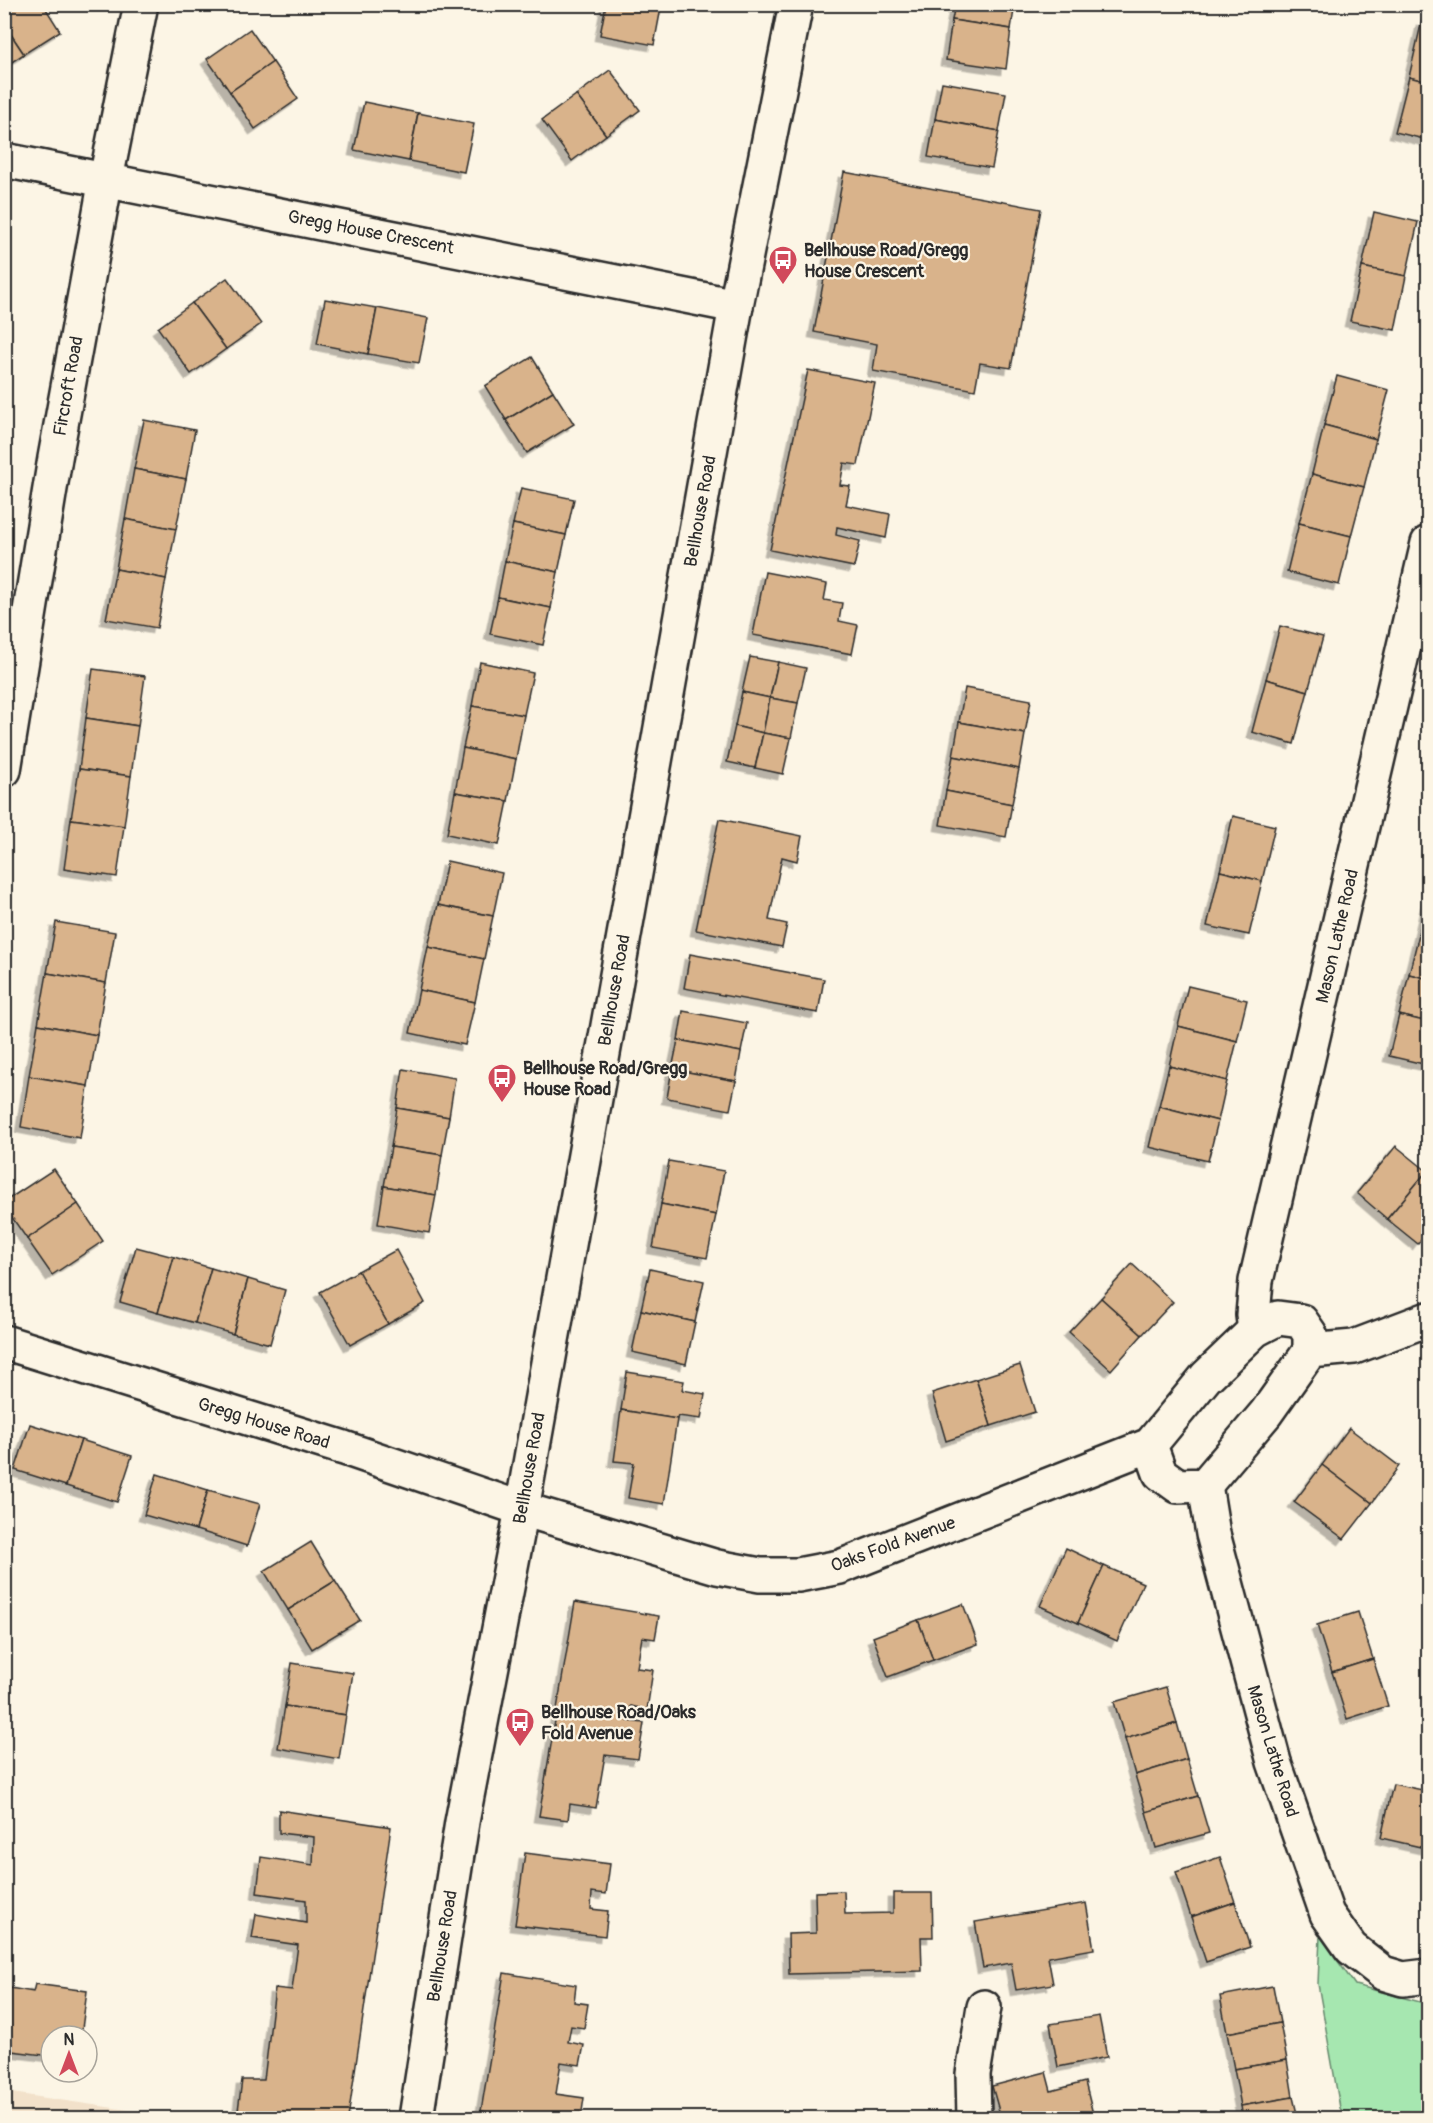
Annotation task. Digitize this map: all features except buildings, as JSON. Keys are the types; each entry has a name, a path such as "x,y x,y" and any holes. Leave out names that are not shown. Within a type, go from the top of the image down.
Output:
{"street":[{"name":"Fircroft Road","path":"4,770 55,458 106,179 141,4"},
{"name":"Bellhouse Road","path":"416,2118 462,1822 522,1509 736,306 796,4"},
{"name":"Gregg House Crescent","path":"4,160 736,306"},
{"name":"Mason Lathe Road","path":"1255,1330 1253,1315 1256,1281 1428,543"},
{"name":"Oaks Fold Avenue","path":"522,1509 717,1567 760,1575 798,1575 840,1567 1150,1444 1206,1377 1255,1330 1278,1318 1301,1321 1310,1334 1310,1351"},
{"path":"1150,1444 1160,1473 1178,1485 1205,1485 1266,1413 1310,1351 1354,1347 1428,1319"},
{"name":"Gregg House Road","path":"4,1342 344,1448 522,1509"},
{"name":"Mason Lathe Road","path":"1205,1485 1213,1534 1274,1762 1326,1914 1351,1948 1383,1973 1416,1978"},
{"path":"974,2118 973,2074 984,2007"}],"shaded area":[{"path":"5,2092 148,2113 147,2118 5,2118"}],"green space":[{"path":"1320,1936 1355,1985 1428,2004 1428,2109 1421,2118 1346,2118 1340,2108 1318,1984"}],"place":[{"name":"Bellhouse Road/Gregg House Crescent","path":"783,286"},
{"name":"Bellhouse Road/Gregg House Road","path":"502,1104"},
{"name":"Bellhouse Road/Oaks Fold Avenue","path":"520,1748"}]}
